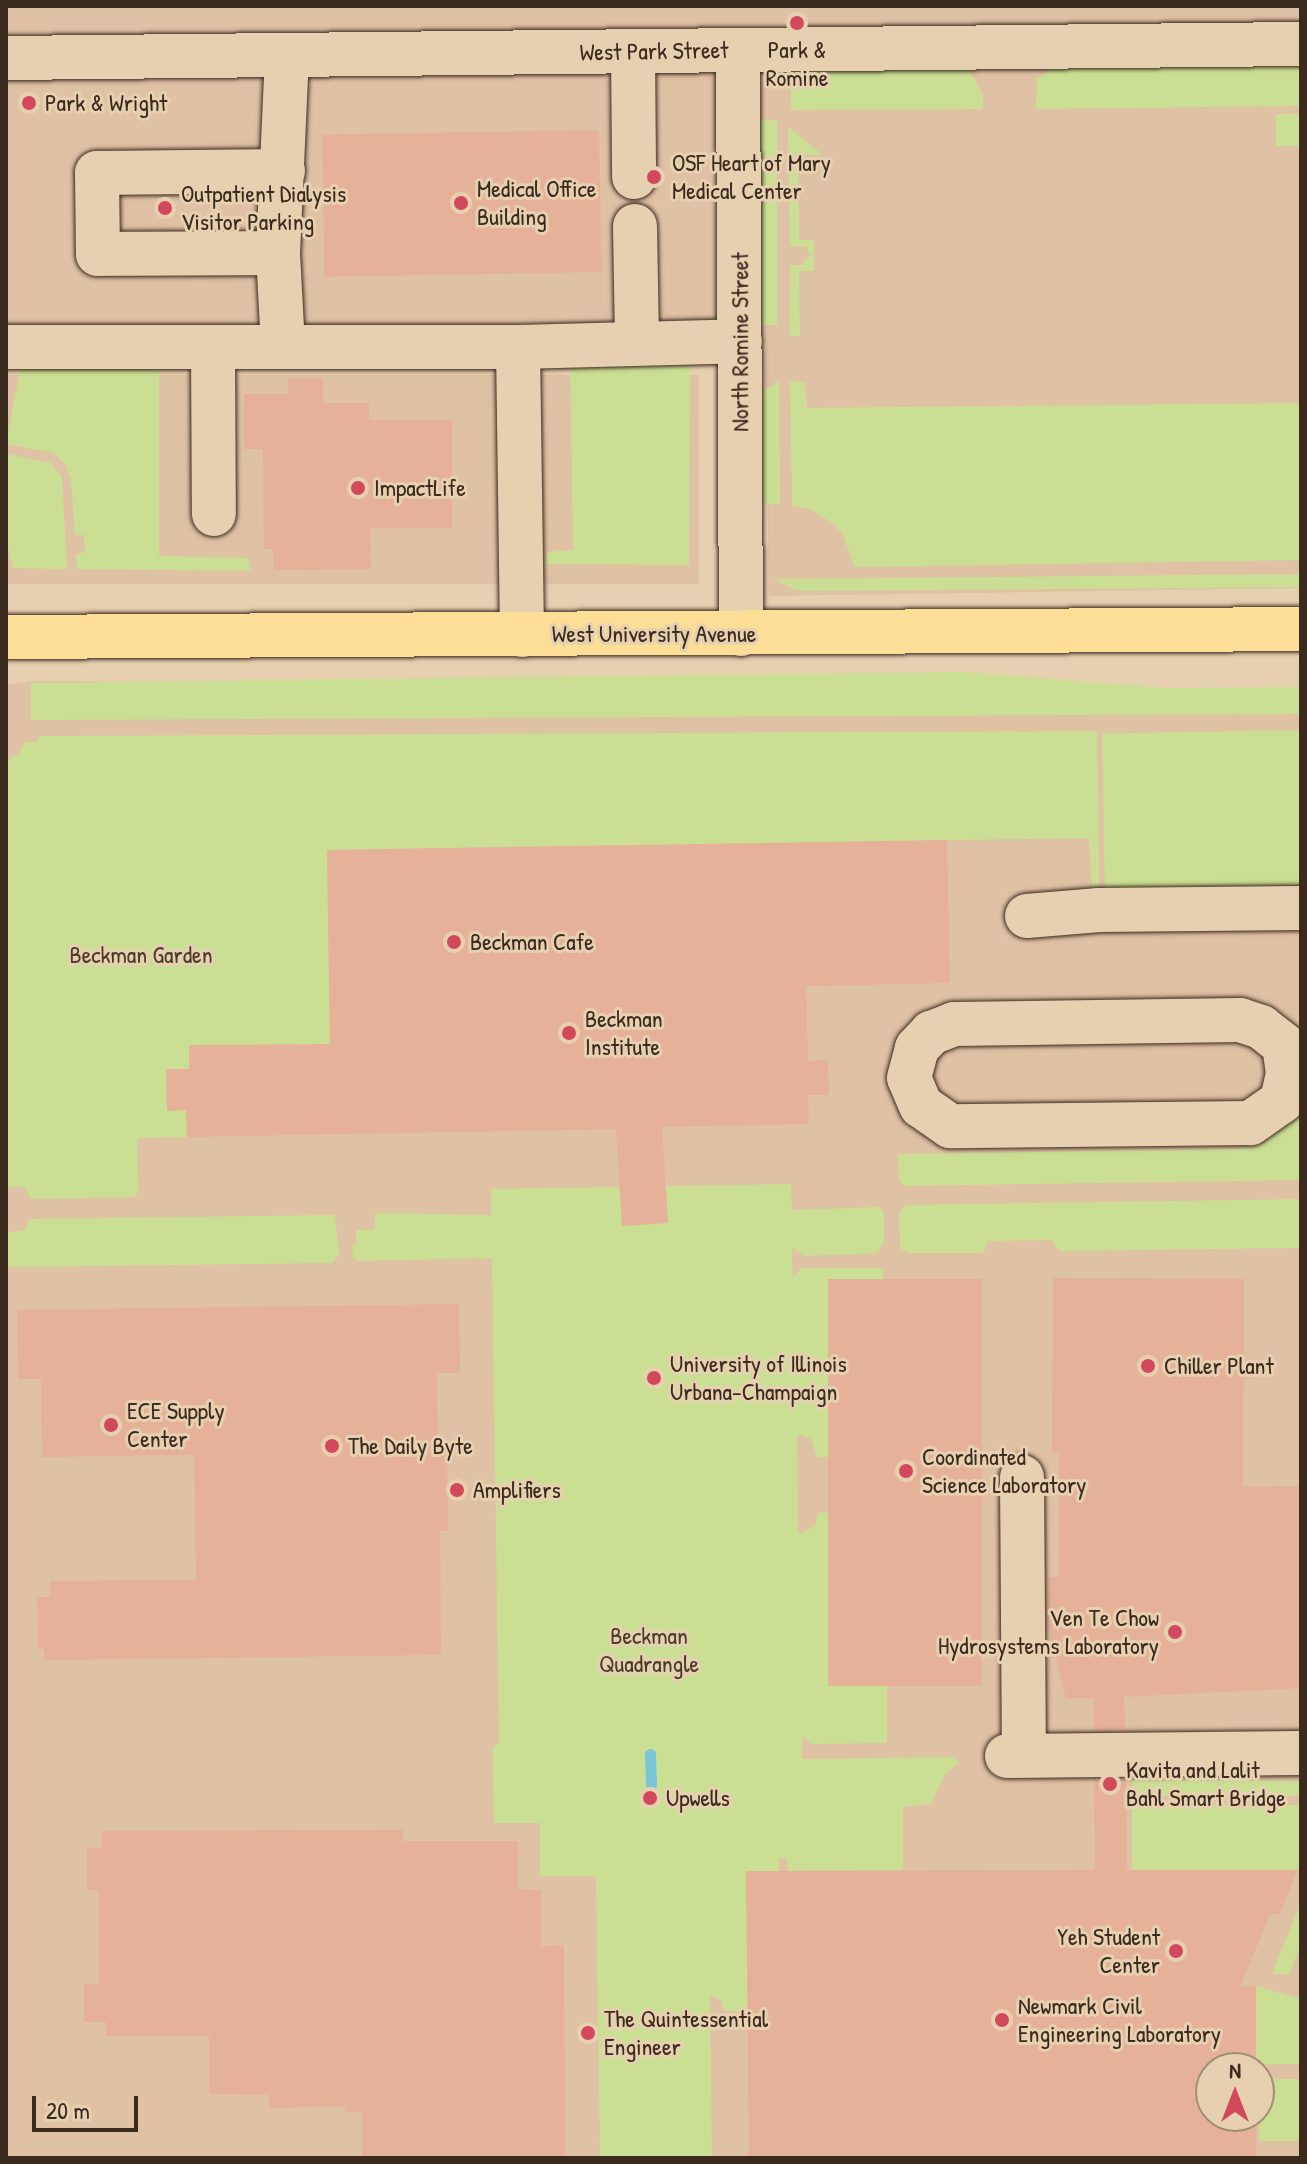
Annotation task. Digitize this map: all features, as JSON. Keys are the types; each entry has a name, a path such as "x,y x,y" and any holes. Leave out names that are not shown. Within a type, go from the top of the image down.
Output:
{"main road":[{"name":"West University Avenue","path":"6,637 1301,629"}],"street":[{"name":"West Park Street","path":"6,58 1301,44"},
{"name":"North Romine Street","path":"738,50 741,634"},
{"path":"633,51 634,177"},
{"path":"283,346 278,253 287,55"},
{"path":"278,253 98,254 97,173 283,171"},
{"path":"635,226 637,343"},
{"path":"6,347 518,347 740,341"},
{"path":"518,347 522,635"},
{"path":"213,348 214,514"},
{"path":"1027,916 1099,910 1301,908"},
{"path":"1240,1020 1261,1027 1284,1045 1295,1074 1282,1101 1250,1123 950,1126 921,1106 909,1078 917,1048 931,1033 954,1024 1240,1020"},
{"path":"1022,1477 1016,1756 1301,1753"}],"shaded area":[{"name":"OSF Heart of Mary Medical Center","path":"6,6 1301,6 1301,588 769,596 765,349 6,350"},
{"path":"6,375 699,375 699,584 6,584"},
{"name":"University of Illinois Urbana-Champaign","path":"30,681 1301,689 1301,2158 6,2158 6,685"}],"green space":[{"path":"1301,65 1301,106 1036,109 1037,79 1056,67"},
{"path":"969,69 983,95 983,109 791,110 791,71"},
{"path":"1276,114 1301,114 1301,146 1276,146"},
{"path":"759,120 777,120 777,325 759,325"},
{"path":"788,127 823,155 798,155 799,240 814,240 814,271 799,271 800,336 790,336 790,265 802,265 810,255 807,247 790,246"},
{"path":"570,358 690,359 689,565 545,564 547,552 573,550"},
{"path":"159,363 159,556 248,558 251,571 77,569 76,554 85,552 84,535 75,535 71,480 65,464 54,453 6,444 21,364"},
{"path":"779,381 780,504 761,504 761,403 764,391"},
{"path":"790,381 805,383 807,408 1301,403 1301,560 854,567 843,534 832,523 812,510 792,505"},
{"path":"6,454 51,463 62,477 67,569 13,568 6,539"},
{"path":"1301,574 1301,587 807,591 795,590 775,579"},
{"path":"963,672 1166,688 1301,687 1301,714 31,720 31,683"},
{"path":"1299,730 1301,885 1105,888 1102,733"},
{"name":"Beckman Garden","path":"1097,731 1099,889 1092,889 1089,838 327,850 330,1044 189,1046 189,1069 166,1070 167,1111 186,1110 187,1137 137,1138 138,1192 134,1197 31,1199 24,1187 6,1186 6,762 19,753 25,742 37,742 39,736"},
{"path":"1301,1105 1301,1180 905,1186 899,1181 898,1154 1242,1149 1264,1143 1290,1121"},
{"name":"Beckman Quadrangle","path":"791,1184 792,1210 880,1207 884,1213 884,1241 878,1253 805,1256 792,1247 793,1278 801,1268 883,1268 883,1280 829,1280 830,1457 817,1457 811,1439 797,1434 798,1534 815,1526 818,1513 830,1512 831,1686 887,1686 887,1743 811,1744 802,1736 802,1759 954,1757 959,1763 945,1774 931,1804 903,1807 903,1870 788,1871 787,1858 779,1858 779,1871 746,1871 748,2011 724,2011 721,2000 710,1996 712,2158 600,2158 596,1876 540,1876 540,1823 494,1823 493,1749 499,1741 492,1258 358,1261 353,1258 352,1245 356,1245 356,1230 375,1230 375,1213 491,1215 491,1189"},
{"path":"1301,1199 1301,1248 1059,1251 1052,1240 988,1241 983,1253 909,1253 901,1249 900,1243 899,1215 905,1205"},
{"path":"335,1215 339,1255 332,1263 6,1267 6,1232 24,1231 30,1219"},
{"path":"1132,1781 1301,1781 1301,1796 1132,1796"},
{"path":"1132,1805 1301,1805 1301,1870 1132,1870"},
{"path":"1301,1902 1301,1945 1289,1974 1272,1974"},
{"path":"1256,1986 1301,1999 1301,2064 1275,2064 1275,2052 1256,2052"},
{"path":"1275,2079 1301,2079 1301,2141 1259,2141 1259,2132 1275,2132"}],"building":[{"name":"Medical Office Building","path":"599,130 601,272 325,277 322,135"},
{"name":"ImpactLife","path":"288,378 323,378 323,403 369,403 369,420 452,420 452,528 370,528 371,569 274,570 273,549 264,549 263,449 244,449 244,394 288,394"},
{"name":"Beckman Institute","path":"947,840 950,983 806,986 808,1061 828,1060 829,1095 808,1095 809,1124 662,1127 668,1223 622,1226 616,1129 187,1137 186,1110 167,1111 166,1069 189,1069 189,1045 330,1044 327,850"},
{"path":"1053,1278 1244,1279 1243,1487 1301,1486 1301,1688 1124,1697 1125,1730 1094,1730 1094,1698 1066,1698 1048,1627 1048,1577 1059,1577 1059,1453 1052,1453"},
{"name":"Coordinated Science Laboratory","path":"828,1279 982,1279 982,1686 828,1686"},
{"path":"459,1304 460,1373 437,1373 438,1452 447,1452 448,1531 440,1531 441,1655 44,1660 44,1649 38,1649 37,1597 50,1597 50,1581 196,1580 194,1455 42,1457 41,1379 18,1379 17,1310"},
{"name":"Newmark Civil Engineering Laboratory","path":"1094,1780 1126,1780 1127,1870 1297,1870 1280,1914 1270,1914 1240,1987 1256,1986 1256,2052 1195,2052 1195,2132 1256,2132 1256,2158 749,2158 746,1871 1095,1870"},
{"path":"403,1830 403,1841 518,1841 518,1889 541,1890 541,1946 564,1945 565,2158 362,2158 362,2112 345,2112 345,2106 270,2108 268,2095 209,2094 209,2036 106,2036 106,2022 84,2022 84,1984 99,1984 99,1890 87,1890 87,1848 102,1848 102,1831"}],"waterway":[{"path":"650,1754 651,1784"}],"place":[{"name":"Park & Romine","path":"797,23"},
{"name":"Park & Wright","path":"29,103"},
{"name":"OSF Heart of Mary Medical Center","path":"654,177"},
{"name":"Medical Office Building","path":"461,203"},
{"name":"Outpatient Dialysis Visitor Parking","path":"165,208"},
{"name":"ImpactLife","path":"358,488"},
{"name":"Beckman Cafe","path":"454,942"},
{"name":"Beckman Institute","path":"569,1033"},
{"name":"Chiller Plant","path":"1148,1366"},
{"name":"University of Illinois Urbana-Champaign","path":"654,1378"},
{"name":"ECE Supply Center","path":"111,1425"},
{"name":"The Daily Byte","path":"332,1446"},
{"name":"Coordinated Science Laboratory","path":"906,1471"},
{"name":"Amplifiers","path":"457,1490"},
{"name":"Ven Te Chow Hydrosystems Laboratory","path":"1175,1632"},
{"name":"Kavita and Lalit Bahl Smart Bridge","path":"1110,1784"},
{"name":"Upwells","path":"650,1798"},
{"name":"Yeh Student Center","path":"1176,1951"},
{"name":"Newmark Civil Engineering Laboratory","path":"1002,2020"},
{"name":"The Quintessential Engineer","path":"588,2033"}]}
